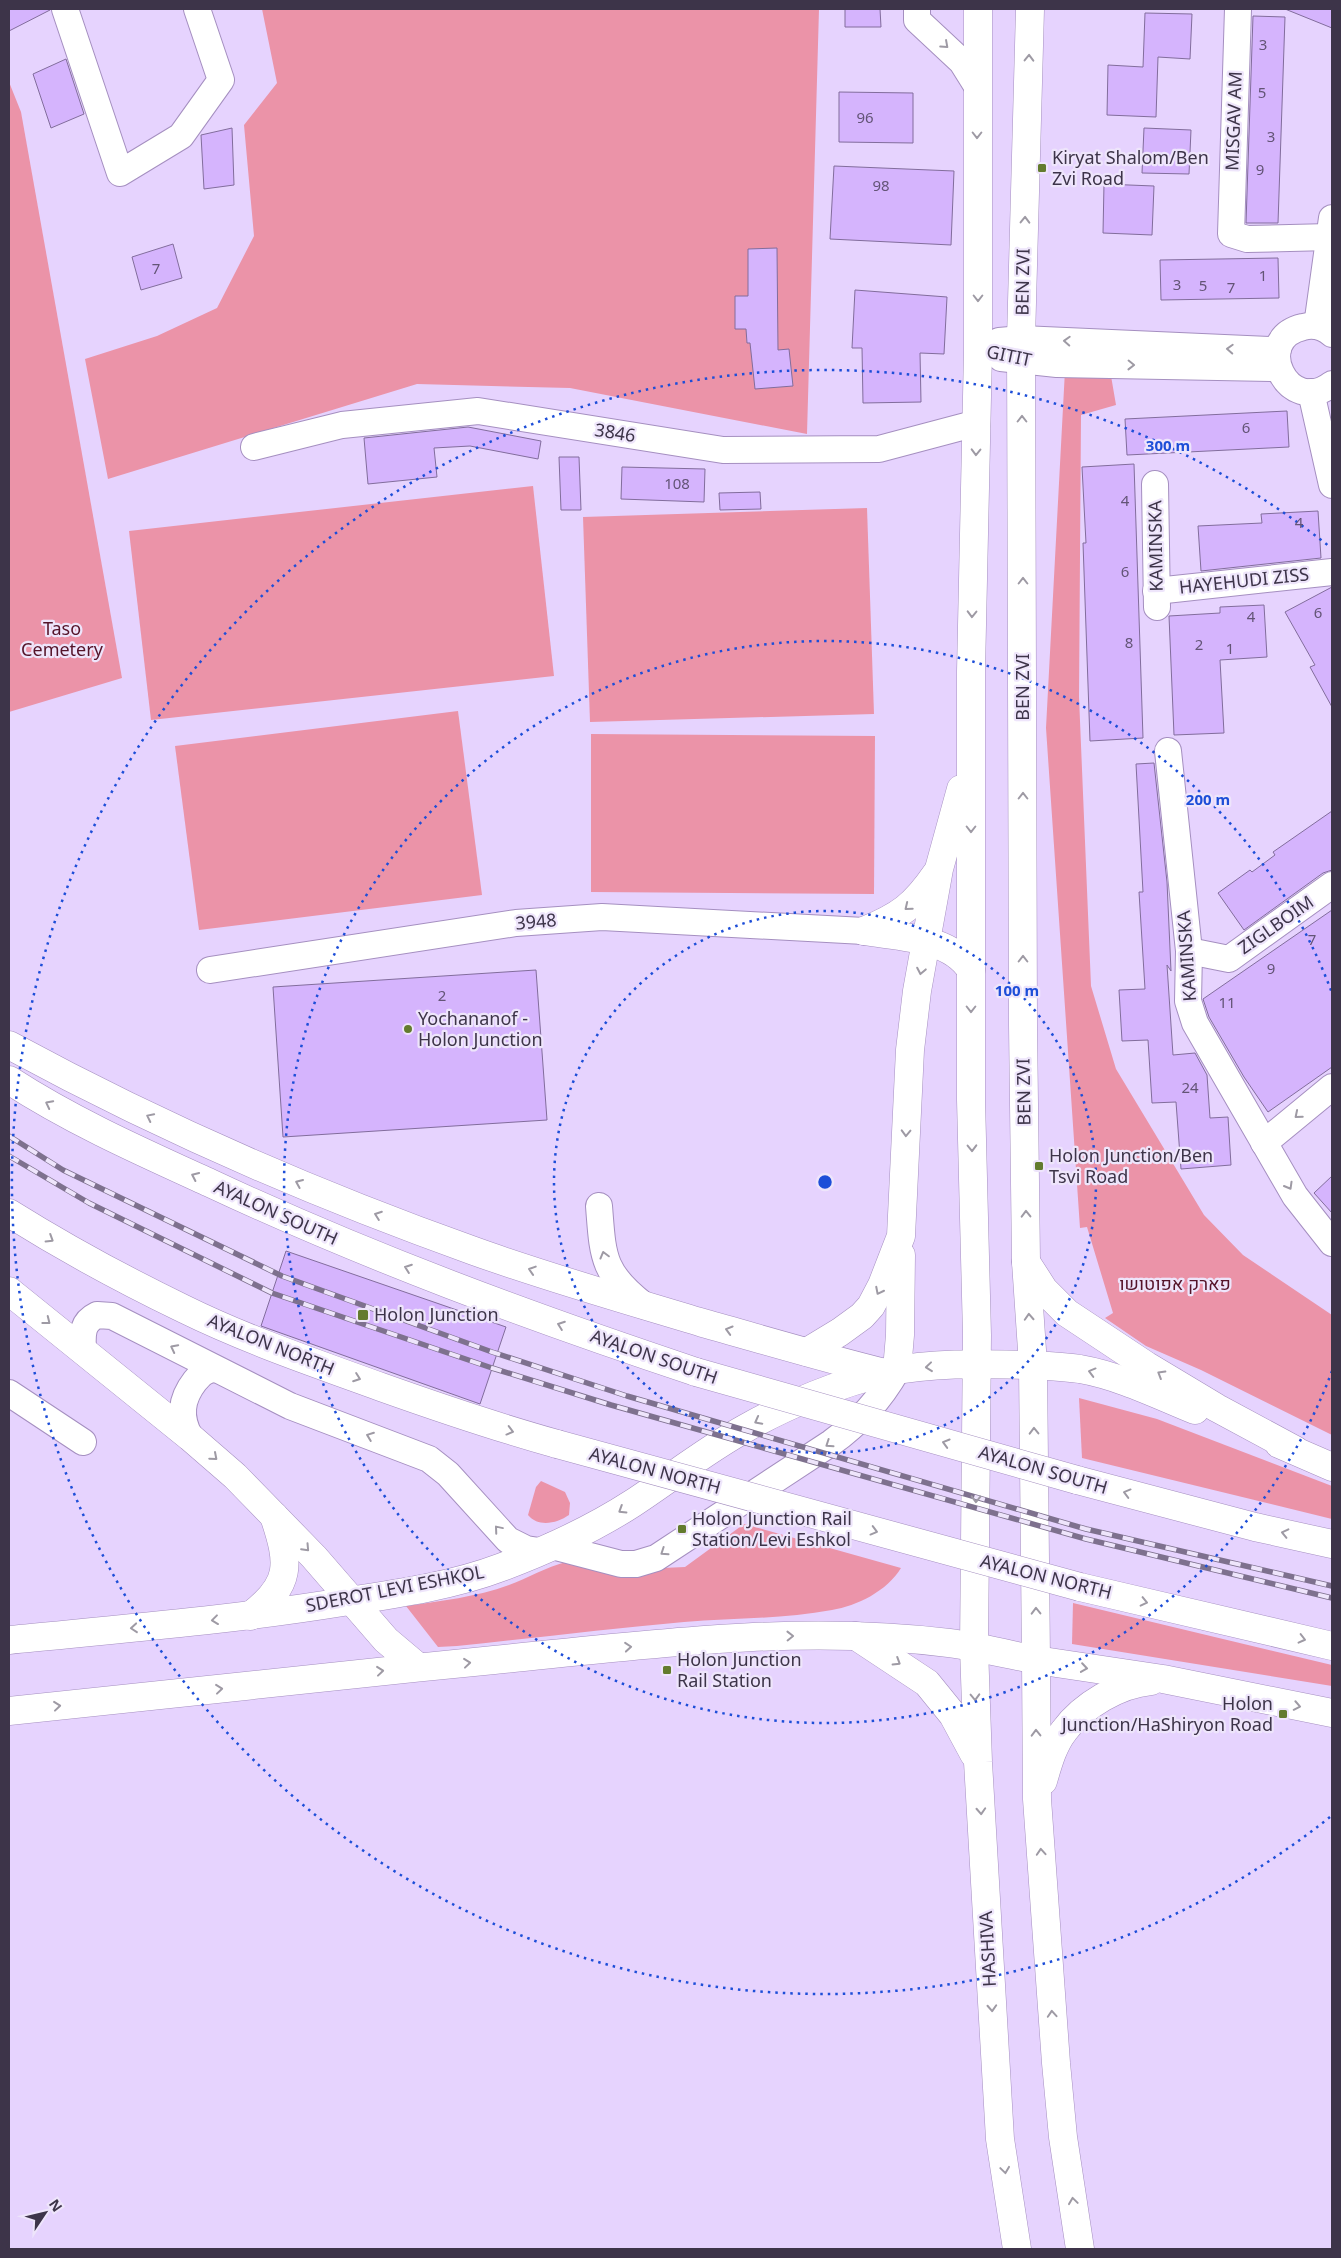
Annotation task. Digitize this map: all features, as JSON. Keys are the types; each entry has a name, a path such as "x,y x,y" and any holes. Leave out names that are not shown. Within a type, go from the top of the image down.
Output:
{"main road":[{"path":"977,1363 971,1100 971,671 978,351 978,9"},
{"name":"BEN ZVI","path":"1030,9 1022,349 1023,995 1026,1262 1033,1365 1036,1660"},
{"path":"9,1045 84,1086 194,1138 344,1202 476,1252 645,1306 807,1352 891,1372 900,1335 901,1236 910,1050 917,991 939,870 971,754"},
{"path":"864,931 889,920 910,907 939,870"},
{"path":"864,931 926,942 952,951 961,956 971,970"},
{"name":"AYALON SOUTH","path":"9,1080 36,1098 142,1152 311,1229 396,1264 696,1372 1077,1480 1255,1527 1332,1544"},
{"name":"AYALON NORTH","path":"9,1213 73,1252 185,1310 314,1363 491,1426 1080,1587 1332,1646"},
{"path":"807,1352 840,1332 862,1316 871,1306 882,1285 901,1236"},
{"path":"1026,1262 1044,1290 1067,1313 1147,1366 1217,1408 1295,1450 1332,1467"},
{"path":"9,1291 190,1437 273,1512 353,1600 386,1640 418,1667"},
{"name":"SDEROT LEVI ESHKOL","path":"9,1640 250,1616 353,1600 460,1580 501,1567 546,1548 615,1514 700,1455 768,1416 810,1398 891,1372 977,1363 1080,1369 1128,1383 1295,1450"},
{"name":"HASHIVA","path":"977,1363 974,1648 978,1762 1000,2130 1017,2249"},
{"path":"250,1616 273,1596 284,1578 284,1555 281,1537 273,1512"},
{"path":"856,1636 913,1672 936,1692 953,1715 978,1762"},
{"path":"9,1711 593,1650 748,1638 856,1636 950,1643 1036,1660 1163,1679 1332,1712"},
{"path":"1036,1660 1037,1799 1057,2072 1063,2137 1080,2249"},
{"path":"1037,1799 1056,1744 1078,1715 1114,1692 1144,1682 1163,1679"}],"street":[{"path":"65,9 120,173 180,136 221,80 197,9"},
{"path":"917,9 917,20 962,62 977,86"},
{"name":"MISGAV AM","path":"1240,9 1231,234 1247,239 1331,227"},
{"path":"1331,227 1325,330 1307,326 1289,333 1278,358 1282,378 1290,386 1300,390 1322,388 1332,484"},
{"name":"GITIT","path":"978,351 999,358 1022,349 1057,364 1278,358"},
{"name":"3846","path":"254,447 342,426 478,411 723,450 879,448 977,423"},
{"name":"KAMINSKA","path":"1155,484 1157,599"},
{"name":"HAYEHUDI ZISS","path":"1157,599 1332,572"},
{"name":"KAMINSKA","path":"1168,751 1188,951 1188,1001 1195,1023 1295,1196 1332,1243"},
{"name":"ZIGLBOIM","path":"1188,951 1229,959 1332,885"},
{"name":"3948","path":"210,970 516,922 602,917 864,931"},
{"path":"1264,1143 1332,1087"},
{"path":"598,1206 602,1250 609,1269 622,1287 645,1306"},
{"path":"83,1350 83,1327 92,1318 104,1314 290,1406 429,1459 448,1474 508,1540 526,1549 546,1548 621,1564 636,1564 656,1558 846,1432 866,1415 891,1372"},
{"path":"190,1437 185,1428 182,1409 186,1394 203,1372 214,1369"},
{"path":"9,1393 83,1442"}],"green space":[{"path":"262,9 819,9 807,434 570,388 417,384 108,479 85,359 157,336 217,308 254,236 244,125 277,83"},
{"name":"Taso Cemetery","path":"9,82 21,112 122,678 9,712"},
{"name":"פארק אפוטושו","path":"1065,370 1110,370 1116,405 1081,415 1079,697 1091,986 1116,1069 1204,1215 1243,1255 1332,1315 1332,1435 1201,1370 1146,1346 1105,1318 1113,1313 1087,1227 1080,1228 1046,728"},
{"path":"533,486 554,676 151,720 129,531"},
{"path":"867,508 874,714 590,722 583,517"},
{"path":"458,711 482,895 199,930 175,746"},
{"path":"591,734 875,736 874,894 591,892"},
{"path":"1079,1398 1157,1419 1332,1486 1332,1519 1082,1458"},
{"path":"541,1481 565,1492 570,1503 569,1515 554,1522 543,1523 537,1522 528,1515 536,1487"},
{"path":"744,1524 901,1568 888,1584 871,1596 851,1605 832,1610 777,1617 656,1625 457,1646 438,1647 406,1606 484,1593 566,1562 662,1568 685,1567"},
{"path":"1073,1603 1332,1665 1332,1686 1072,1644"}],"building":[{"path":"9,9 50,9 50,10 9,31"},
{"path":"845,9 880,9 881,27 845,27"},
{"path":"1285,9 1332,9 1332,28"},
{"path":"1145,13 1192,14 1190,59 1158,57 1156,117 1107,115 1108,65 1143,67"},
{"path":"1253,16 1285,17 1278,223 1246,223"},
{"path":"66,59 84,114 51,128 33,74"},
{"path":"839,92 913,93 913,143 839,142"},
{"path":"232,128 234,185 204,189 201,135"},
{"path":"1144,128 1191,130 1189,174 1142,173"},
{"path":"834,166 954,171 951,245 830,239"},
{"path":"1104,184 1154,186 1152,235 1103,233"},
{"path":"173,244 182,278 141,290 132,257"},
{"path":"777,248 778,350 789,349 793,386 755,389 750,343 747,343 746,329 735,329 735,296 748,296 748,249"},
{"path":"1278,258 1279,298 1161,300 1160,260"},
{"path":"855,290 947,297 944,354 920,353 921,402 863,403 862,348 852,348"},
{"path":"1287,411 1289,447 1127,455 1125,419"},
{"path":"468,427 541,441 538,459 470,446 434,448 437,477 368,484 364,438"},
{"path":"559,457 579,457 581,510 561,510"},
{"path":"1134,464 1143,738 1090,741 1083,543 1086,543 1082,467"},
{"path":"622,467 705,469 704,502 621,499"},
{"path":"760,492 761,509 720,510 719,493"},
{"path":"1318,511 1321,558 1201,571 1198,526 1262,523 1261,514"},
{"path":"1332,587 1332,707 1310,667 1315,665 1285,612"},
{"path":"1264,605 1267,657 1220,660 1224,733 1174,735 1169,616 1220,613 1220,607"},
{"path":"1154,763 1167,882 1171,971 1167,965 1173,1055 1195,1053 1207,1075 1210,1118 1228,1117 1231,1165 1181,1169 1176,1102 1152,1103 1148,1040 1122,1041 1119,990 1145,989 1139,892 1143,892 1136,764"},
{"path":"1332,811 1332,870 1323,873 1244,930 1218,893 1250,870 1252,872 1275,855 1273,852"},
{"path":"1332,910 1332,1067 1268,1112 1244,1077 1209,1017 1203,999"},
{"name":"Yochananof - Holon Junction","path":"536,970 547,1120 283,1137 273,987"},
{"path":"1332,1176 1332,1213 1314,1193"},
{"path":"286,1251 506,1327 480,1404 261,1326"}],"railway":[{"path":"9,1136 63,1170 282,1276 492,1352 627,1396 1086,1529 1332,1586"},
{"path":"9,1156 89,1203 272,1293 492,1368 611,1405 1086,1539 1332,1598"}],"place":[{"name":"Kiryat Shalom/Ben Zvi Road","path":"1042,168"},
{"name":"Yochananof - Holon Junction","path":"408,1029"},
{"name":"Holon Junction/Ben Tsvi Road","path":"1039,1166"},
{"name":"Holon Junction","path":"363,1315"},
{"name":"Holon Junction Rail Station/Levi Eshkol","path":"682,1529"},
{"name":"Holon Junction Rail Station","path":"667,1670"},
{"name":"Holon Junction/HaShiryon Road","path":"1283,1714"}]}
